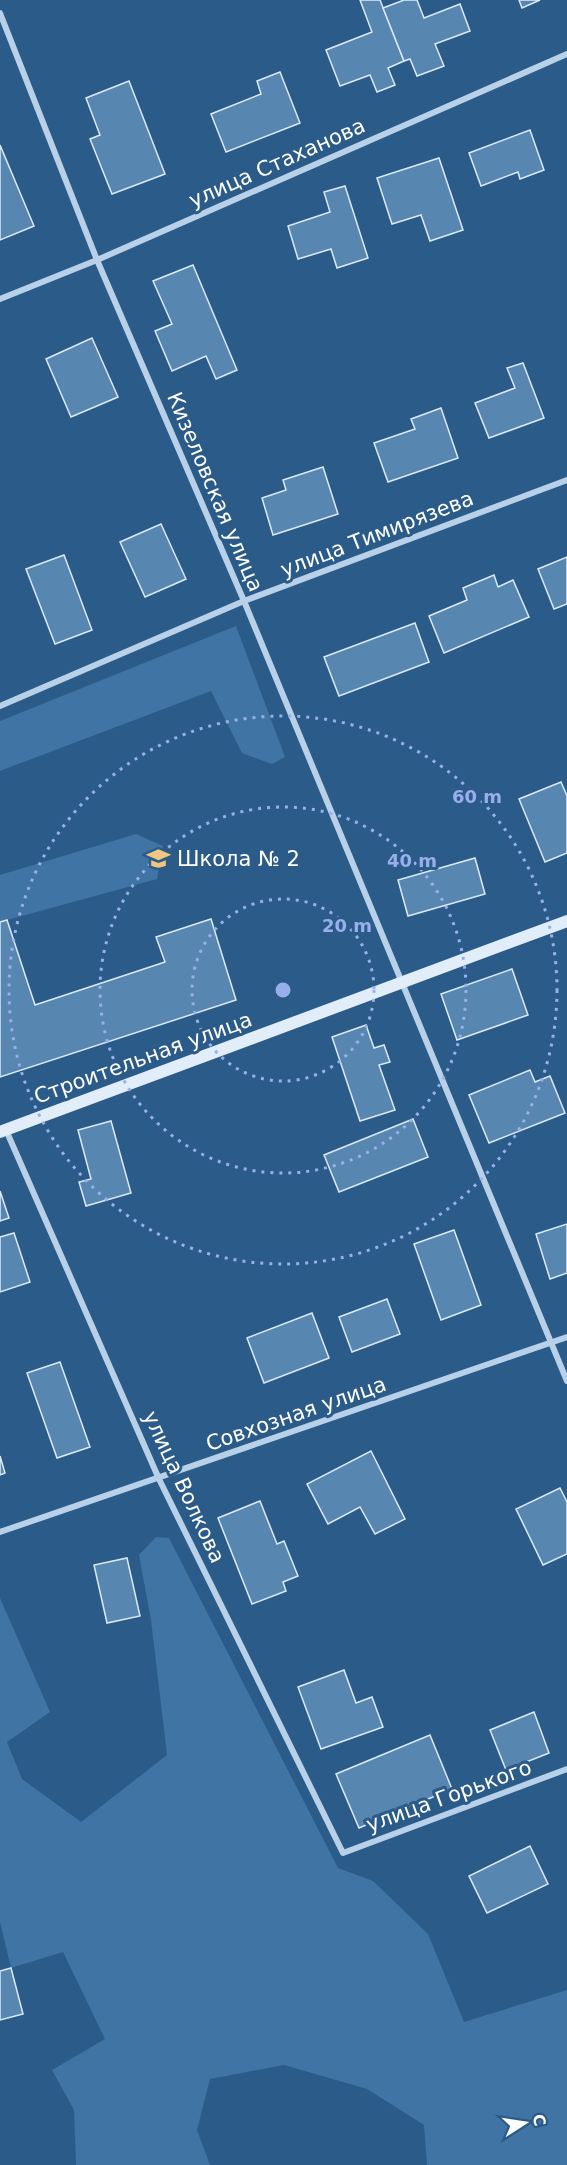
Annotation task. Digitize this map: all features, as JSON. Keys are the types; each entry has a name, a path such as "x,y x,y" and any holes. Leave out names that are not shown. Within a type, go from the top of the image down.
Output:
{"street":[{"name":"Кизеловская улица","path":"0,13 97,260 244,601 567,1382"},
{"name":"улица Стаханова","path":"0,299 97,260 567,54"},
{"name":"улица Тимирязева","path":"0,706 244,601 567,480"},
{"name":"Строительная улица","path":"3,1131 567,921"},
{"name":"улица Волкова","path":"3,1131 159,1479 343,1853"},
{"name":"Совхозная улица","path":"0,1532 567,1337"},
{"name":"улица Горького","path":"343,1853 567,1769"}],"shaded area":[{"path":"236,626 285,757 272,764 242,753 211,691 0,771 0,721"},
{"path":"136,834 163,846 157,879 0,922 0,875"},
{"path":"156,1537 169,1538 338,1868 373,1881 428,1934 464,2022 567,1990 567,2165 427,2165 424,2125 367,2089 284,2065 210,2079 197,2130 210,2165 76,2165 74,2110 52,2070 105,2039 63,1952 11,1968 0,1922 0,1598 50,1712 7,1742 22,1779 81,1822 167,1755 151,1620 139,1555"}],"building":[{"path":"360,0 380,0 404,61 388,68 395,85 377,92 370,75 340,86 326,50 372,32"},
{"path":"404,0 417,0 424,18 460,4 470,31 435,44 444,66 417,76 410,59 404,61 383,8"},
{"path":"519,0 540,0 522,8"},
{"path":"280,72 300,123 226,152 211,114 261,94 257,81"},
{"path":"129,81 165,174 112,194 90,139 100,135 86,98"},
{"path":"530,130 544,170 520,179 518,172 481,186 469,153"},
{"path":"0,145 34,226 0,240"},
{"path":"439,158 463,230 430,241 421,215 392,224 377,178"},
{"path":"345,186 368,258 337,268 331,249 298,259 288,226 330,212 324,192"},
{"path":"193,265 237,370 216,379 206,356 172,371 155,331 172,324 153,281"},
{"path":"92,338 118,397 71,417 46,359"},
{"path":"523,363 544,418 489,438 475,403 515,388 507,368"},
{"path":"441,408 458,458 388,482 374,443 415,429 411,419"},
{"path":"323,467 338,514 273,535 262,498 286,490 283,480"},
{"path":"161,524 186,579 145,597 120,542"},
{"path":"64,555 92,630 55,644 26,569"},
{"path":"567,557 567,604 554,609 538,569"},
{"path":"494,575 498,587 513,580 529,617 444,653 429,616 467,600 463,588"},
{"path":"415,623 429,662 339,696 324,657"},
{"path":"561,782 567,796 567,853 545,862 519,799"},
{"path":"475,858 485,894 408,916 398,880"},
{"path":"211,919 236,1000 0,1077 0,922 7,920 35,1005 165,962 156,937"},
{"path":"512,969 528,1015 457,1040 441,994"},
{"path":"366,1025 374,1048 384,1045 390,1062 379,1065 395,1110 360,1121 332,1037"},
{"path":"530,1070 535,1082 550,1076 565,1113 489,1143 469,1095"},
{"path":"413,1119 428,1157 339,1192 324,1155"},
{"path":"111,1121 131,1193 86,1206 79,1182 91,1179 78,1130"},
{"path":"0,1191 9,1218 0,1221"},
{"path":"567,1224 567,1273 550,1279 536,1234"},
{"path":"454,1230 481,1305 441,1320 414,1244"},
{"path":"14,1233 30,1282 0,1292 0,1237"},
{"path":"387,1299 400,1334 352,1352 339,1317"},
{"path":"312,1313 329,1358 264,1383 247,1338"},
{"path":"60,1362 90,1447 57,1458 27,1373"},
{"path":"371,1451 405,1519 375,1534 360,1507 328,1524 307,1484"},
{"path":"0,1456 5,1473 0,1475"},
{"path":"560,1488 567,1502 567,1554 543,1565 516,1509"},
{"path":"260,1501 277,1544 284,1541 298,1576 283,1582 286,1591 252,1604 218,1518"},
{"path":"127,1558 140,1616 107,1623 94,1565"},
{"path":"344,1670 356,1703 372,1697 383,1727 321,1749 298,1687"},
{"path":"534,1712 549,1753 506,1770 490,1730"},
{"path":"430,1735 452,1789 359,1828 336,1774"},
{"path":"530,1846 548,1884 487,1913 469,1876"},
{"path":"11,1968 23,2014 0,2020 0,1971"}],"place":[{"name":"Школа № 2","path":"159,859"}]}
